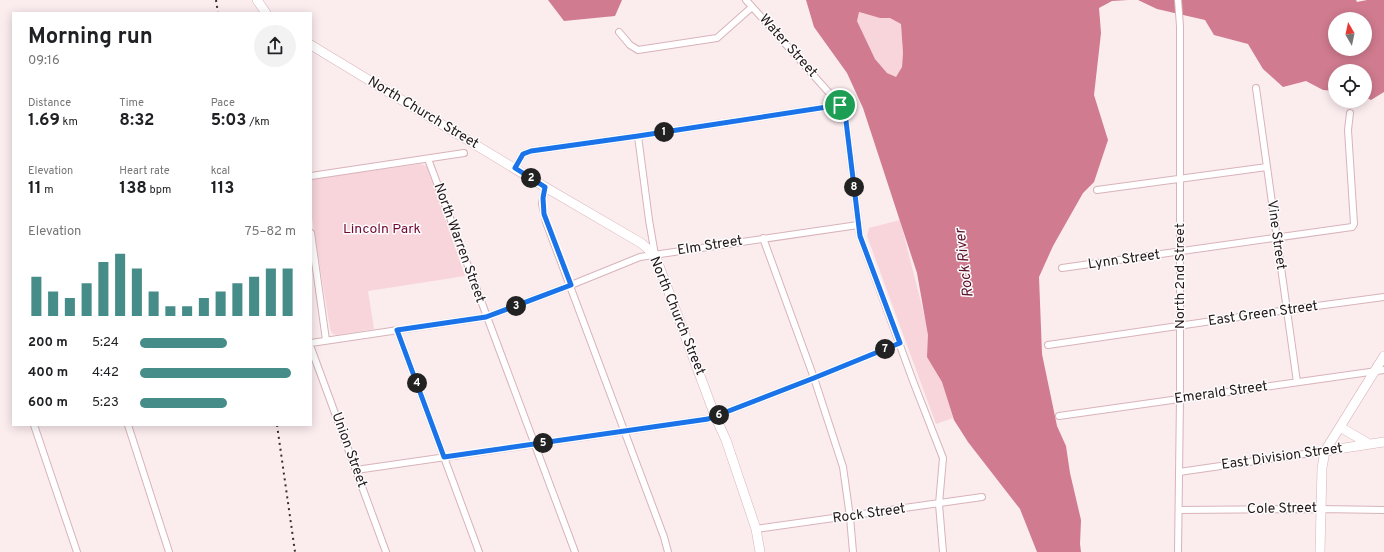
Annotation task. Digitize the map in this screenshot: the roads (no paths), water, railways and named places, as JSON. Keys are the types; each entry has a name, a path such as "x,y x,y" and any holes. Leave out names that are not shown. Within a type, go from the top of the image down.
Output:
{"main road":[{"path":"257,0 265,12"},
{"name":"North Church Street","path":"312,46 545,187 641,243 655,255 715,416 726,440 756,529 760,552"},
{"path":"1320,552 1322,468 1325,451 1379,370 1384,356"},
{"path":"1340,427 1370,444"},
{"name":"East Division Street","path":"1325,451 1384,442"}],"street":[{"name":"Water Street","path":"746,0 840,105 846,121 860,236 943,458 939,504 943,552"},
{"name":"North 2nd Street","path":"1178,0 1180,19 1180,398 1178,552"},
{"path":"619,32 630,45 638,50 717,38 752,7"},
{"name":"Vine Street","path":"1256,88 1297,382"},
{"path":"515,168 523,154 531,151 840,105"},
{"name":"Lynn Street","path":"1062,268 1352,228 1354,224 1348,130 1350,113"},
{"path":"638,136 655,255"},
{"path":"312,176 464,153"},
{"name":"North Warren Street","path":"428,159 575,552"},
{"path":"1097,190 1267,167"},
{"path":"545,187 543,198 544,214 664,537 668,552"},
{"name":"Elm Street","path":"312,343 486,317 640,257 858,225"},
{"path":"763,238 814,378 843,467 853,552"},
{"path":"312,239 326,340"},
{"name":"East Green Street","path":"1048,344 1384,297"},
{"path":"397,330 479,552"},
{"path":"356,470 708,419 900,343"},
{"name":"Union Street","path":"312,351 386,552"},
{"name":"Emerald Street","path":"1058,416 1379,370"},
{"path":"34,426 78,552"},
{"path":"128,426 170,552"},
{"name":"East Division Street","path":"1179,472 1325,451"},
{"name":"Rock Street","path":"756,529 850,517 982,497"},
{"name":"Cole Street","path":"1179,510 1384,510"}],"water":[{"path":"548,0 622,0 615,16 564,21"},
{"name":"Rock River","path":"806,0 1128,0 1112,1 1099,8 1101,33 1094,95 1108,140 1094,182 1083,193 1053,246 1039,277 1042,354 1057,426 1066,446 1070,473 1081,520 1081,552 1037,552 1020,509 968,442 954,420 942,382 927,357 928,335 917,273 863,108 847,73 814,27","holes":["859,12 880,18 890,18 901,24 903,53 902,67 896,77 887,73 875,59 857,21"]},
{"path":"1138,0 1356,0 1357,2 1367,0 1384,0 1384,92 1372,99 1372,64 1328,64 1328,90 1323,90 1306,81 1283,87 1263,69 1248,44 1214,35 1205,20 1157,9"}],"railway":[{"path":"216,0 218,12"},
{"path":"277,426 295,552"}],"park label":[{"name":"Lincoln Park","path":"382,229"}]}
